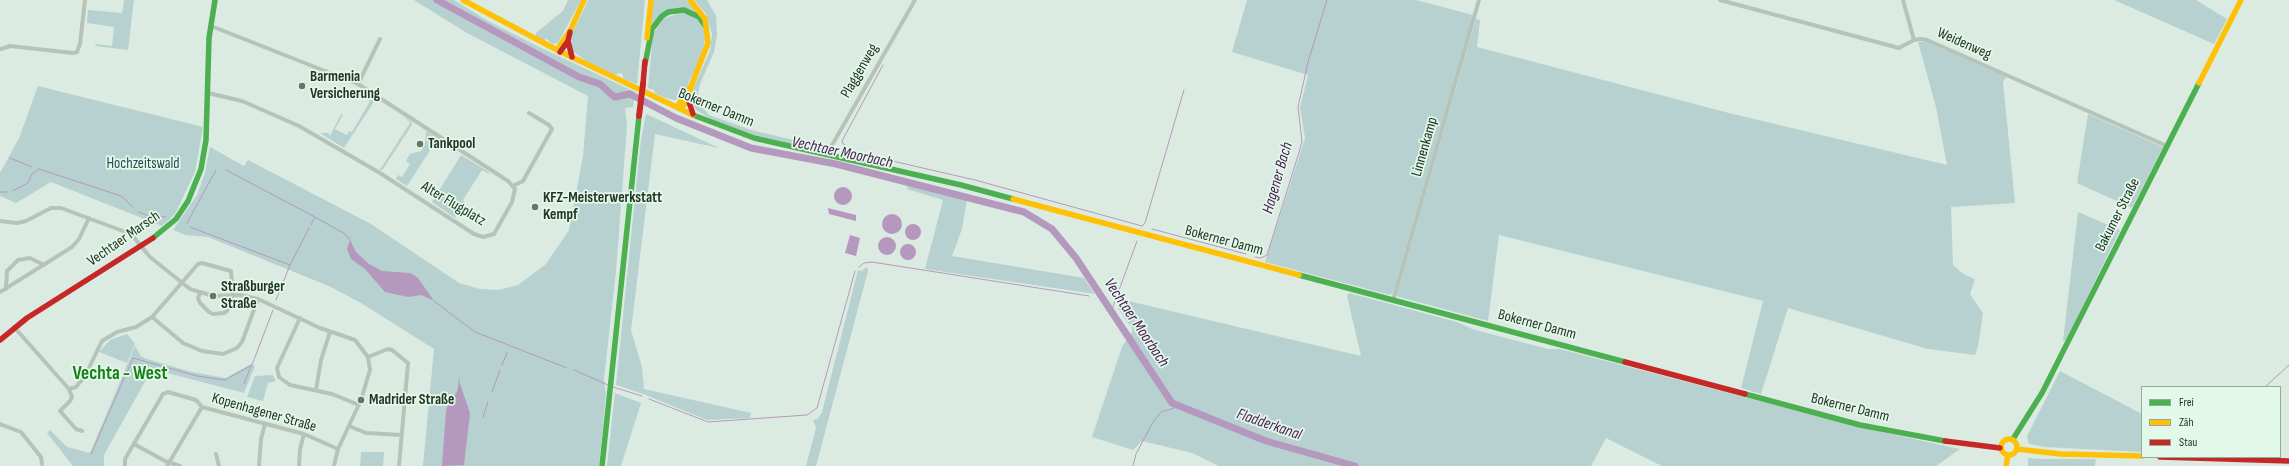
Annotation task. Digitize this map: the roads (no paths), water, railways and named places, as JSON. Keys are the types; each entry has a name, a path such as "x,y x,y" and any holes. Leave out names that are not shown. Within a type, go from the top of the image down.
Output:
{"main road":[{"name":"Vechtaer Marsch","path":"0,340 14,327 142,247 161,233 176,219 195,187 201,169 206,140 211,26 215,0"},
{"name":"Bokerner Damm","path":"463,0 558,51 679,108 740,134 961,184 1860,425 1943,441 2000,448"},
{"path":"558,51 571,29 584,0"},
{"path":"647,0 645,29 647,38"},
{"path":"602,466 651,0"},
{"path":"679,108 692,84 707,48 708,30 702,13 690,0"},
{"name":"Bakumer Straße","path":"2013,439 2042,393 2241,0"},
{"path":"645,64 652,29 662,16 668,12 684,10 691,13 699,17 708,30"},
{"path":"571,29 568,41 572,57"},
{"path":"558,51 568,41"},
{"path":"679,108 688,99 692,84"},
{"path":"688,99 693,114"},
{"path":"2009,438 2013,439 2017,449 2015,453 2008,455 2004,454 2000,448 2002,441 2009,438"},
{"path":"2017,449 2060,454 2141,456"},
{"path":"2006,466 2008,455"},
{"path":"2192,458 2289,461"}],"street":[{"path":"1,50 10,46 73,53 77,52 80,44 85,0"},
{"name":"Plaggenweg","path":"827,154 915,0"},
{"name":"Linnenkamp","path":"1393,300 1479,0"},
{"name":"Weidenweg","path":"1720,0 1898,48 1921,38 2167,146"},
{"path":"1902,0 1914,40"},
{"path":"211,26 358,84 513,186 523,181 552,129 549,124 529,113"},
{"path":"358,84 380,39"},
{"name":"Alter Flugplatz","path":"208,93 242,101 299,126 365,164 474,234 482,237 494,234 505,218 512,202 515,189 513,186"},
{"path":"0,221 17,223 26,221 55,207 89,218 131,234 150,257 181,284 200,293 213,296 233,295 258,298 330,332 355,340 368,357 370,370 359,405 338,449 334,466"},
{"path":"0,292 72,247 79,239 89,218"},
{"path":"6,289 7,271 18,260 30,258 44,265"},
{"path":"69,389 76,387 85,376 98,348 107,337 136,327 152,317 198,264 202,263 231,271 233,295 227,311 224,314 213,314 200,302 198,298 200,293"},
{"path":"152,317 183,343 202,351 223,354 236,348 242,342 258,298"},
{"path":"300,318 280,359 277,373 284,383 316,390 359,405"},
{"path":"14,327 69,389 72,397 60,411 76,429 82,431"},
{"path":"316,390 321,360 330,332"},
{"path":"368,357 388,349 392,350 408,363 398,466"},
{"path":"125,466 125,460 163,394 168,392 196,400 202,407"},
{"name":"Kopenhagener Straße","path":"168,464 202,407 304,434 338,449"},
{"path":"0,424 21,432 41,457 42,464"},
{"path":"260,465 261,439 265,424"},
{"path":"349,426 366,433 402,435"},
{"path":"299,466 300,449 304,434"},
{"path":"134,444 168,464 180,466"},
{"path":"216,454 219,466"}],"waterway":[{"name":"Vechtaer Moorbach","path":"437,0 579,77 600,84 615,97 630,94 676,118 751,148 836,164 1024,212 1052,229 1076,258 1172,403 1266,441 1355,466"},
{"name":"Hagener Bach","path":"1255,257 1261,258 1267,255 1300,149 1302,141 1298,107 1308,62 1327,0"},
{"path":"883,65 843,139 842,142 849,151 975,180 1142,226"},
{"path":"1142,226 1145,223 1184,90"},
{"path":"10,158 32,167"},
{"path":"13,191 28,183 32,174 39,169 121,196 133,207"},
{"path":"187,223 216,170"},
{"path":"226,170 315,217 345,234 350,240"},
{"path":"0,192 7,192"},
{"path":"139,212 149,216 166,217"},
{"path":"311,225 315,217"},
{"path":"190,227 290,265"},
{"path":"276,300 290,265 309,228"},
{"name":"Hagener Bach","path":"1152,229 1246,254"},
{"name":"Hagener Bach","path":"1111,312 1137,241"},
{"path":"859,267 864,263 872,262 1089,296"},
{"path":"649,399 708,422 807,415 817,408 855,271"},
{"path":"434,301 475,332 567,368"},
{"path":"91,454 133,358 197,376 225,380 252,365 273,310"},
{"path":"502,365 507,353"},
{"path":"2266,386 2289,365"},
{"path":"244,384 251,366"},
{"path":"492,392 500,370"},
{"path":"574,370 608,385"},
{"path":"613,387 642,396"},
{"path":"483,417 488,402"},
{"path":"1133,466 1136,454 1153,422 1161,412 1177,407"}],"place":[{"name":"Barmenia Versicherung","path":"302,86"},
{"name":"Tankpool","path":"420,144"},
{"name":"KFZ-Meisterwerkstatt Kempf","path":"535,207"},
{"name":"Straßburger Straße","path":"213,296"},
{"name":"Madrider Straße","path":"361,400"}],"district":[{"name":"Vechta - West","path":"120,374"}],"park label":[{"name":"Hochzeitswald","path":"143,164"}],"water label":[{"name":"Fladderkanal","path":"1269,425"}]}
